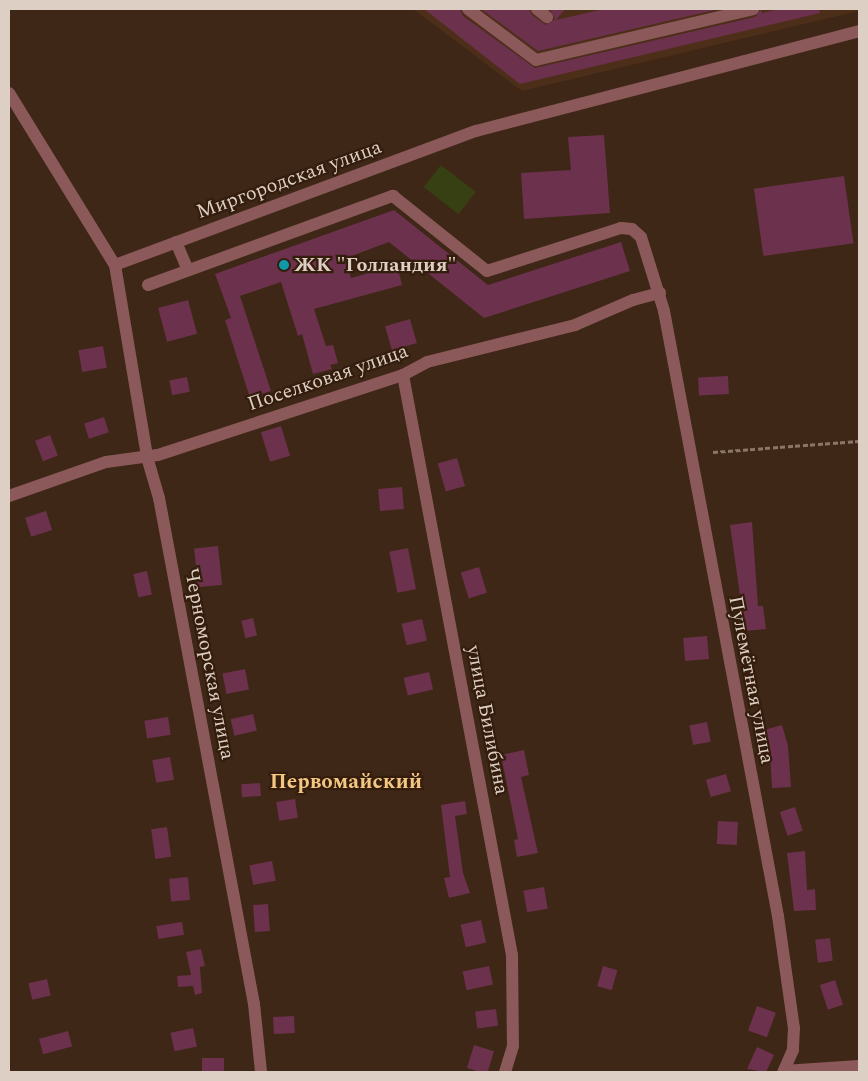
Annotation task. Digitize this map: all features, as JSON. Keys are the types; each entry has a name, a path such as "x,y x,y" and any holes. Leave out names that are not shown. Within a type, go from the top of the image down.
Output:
{"street":[{"path":"468,9 536,60 753,9"},
{"path":"536,9 547,17"},
{"name":"Миргородская улица","path":"114,265 476,131 859,31"},
{"path":"9,93 114,265"},
{"name":"Пулемётная улица","path":"188,270 393,196 487,271 621,228 632,229 642,237 660,293 778,916 794,1028 793,1050 784,1072"},
{"path":"148,285 188,270 176,242"},
{"name":"Черноморская улица","path":"114,265 147,457 159,498 254,1004 261,1072"},
{"name":"Поселковая улица","path":"9,496 106,462 147,457 403,375 427,362 575,324 634,300 660,293"},
{"name":"улица Билибина","path":"403,375 512,955 513,1046 505,1072"},
{"path":"784,1072 859,1066"}],"path":[{"path":"713,452 859,441"}],"shaded area":[{"path":"413,9 859,9 859,11 522,91"}],"green space":[{"path":"441,165 476,192 458,214 424,187"}],"building":[{"path":"424,9 460,9 463,16 535,68 755,17 761,9 762,13 779,9 819,9 820,13 520,84"},
{"path":"481,9 529,9 532,15 546,25 555,19 550,9 565,9 556,20 604,9 719,9 538,51"},
{"path":"604,135 610,213 524,219 521,173 571,170 568,137"},
{"path":"844,176 853,243 763,256 754,189"},
{"name":"ЖК \"Голландия\"","path":"394,210 488,285 621,242 630,271 484,318 389,242 346,258 351,278 397,265 402,285 314,309 326,346 333,345 338,363 330,365 332,369 313,374 302,334 298,336 281,282 240,296 271,391 250,398 225,320 231,318 215,274"},
{"path":"188,300 197,334 167,342 158,308"},
{"path":"410,319 417,343 392,350 385,326"},
{"path":"103,346 107,368 82,372 78,350"},
{"path":"728,376 729,394 699,396 698,378"},
{"path":"187,377 190,392 172,395 169,380"},
{"path":"104,417 109,432 89,439 84,423"},
{"path":"281,426 290,456 270,462 261,432"},
{"path":"50,435 58,456 43,461 35,441"},
{"path":"457,458 465,486 446,491 438,464"},
{"path":"402,487 404,509 380,511 378,489"},
{"path":"46,511 52,530 31,537 25,518"},
{"path":"752,522 758,606 763,606 766,629 745,631 730,525"},
{"path":"218,546 222,585 198,587 194,549"},
{"path":"408,548 416,589 397,593 389,552"},
{"path":"479,567 487,593 469,598 461,573"},
{"path":"147,571 152,594 138,597 133,574"},
{"path":"253,618 257,636 245,638 241,621"},
{"path":"422,619 427,640 406,645 402,624"},
{"path":"707,636 709,659 685,661 683,638"},
{"path":"245,669 249,690 226,694 222,673"},
{"path":"429,672 433,690 408,695 404,678"},
{"path":"253,714 257,731 234,736 231,719"},
{"path":"168,717 171,735 147,739 144,721"},
{"path":"707,722 711,742 693,745 689,725"},
{"path":"782,725 788,746 791,787 772,788 770,751 764,730"},
{"path":"524,750 529,775 521,777 538,853 517,857 514,840 518,839 501,755"},
{"path":"170,757 174,780 156,783 152,760"},
{"path":"726,774 731,791 711,797 706,780"},
{"path":"260,783 261,796 242,797 241,784"},
{"path":"295,799 298,818 279,821 276,802"},
{"path":"465,801 467,814 455,816 463,873 470,893 449,898 444,878 450,877 441,805"},
{"path":"795,807 803,831 788,836 780,812"},
{"path":"718,821 738,822 737,845 717,844"},
{"path":"167,827 171,857 155,859 151,829"},
{"path":"805,851 807,890 815,889 816,910 794,911 787,853"},
{"path":"272,861 276,881 253,885 249,865"},
{"path":"188,877 190,900 171,902 169,879"},
{"path":"544,887 548,909 527,912 523,891"},
{"path":"268,904 270,931 255,932 253,905"},
{"path":"481,920 486,942 466,947 461,925"},
{"path":"182,922 184,935 158,939 156,926"},
{"path":"830,938 833,961 818,963 815,940"},
{"path":"201,949 205,966 200,967 202,993 195,995 193,986 178,987 177,976 191,975 186,952"},
{"path":"489,966 493,985 467,990 463,972"},
{"path":"603,966 617,970 612,990 597,986"},
{"path":"47,979 51,996 32,1000 28,983"},
{"path":"835,980 843,1005 828,1010 820,985"},
{"path":"757,1006 776,1013 767,1037 748,1030"},
{"path":"496,1009 498,1026 477,1028 475,1012"},
{"path":"294,1016 295,1033 274,1034 273,1017"},
{"path":"193,1028 197,1047 174,1051 171,1033"},
{"path":"68,1031 72,1046 43,1054 39,1039"},
{"path":"474,1045 494,1051 488,1072 467,1068"},
{"path":"757,1047 774,1055 766,1072 747,1069"},
{"path":"202,1058 224,1058 224,1072 202,1072"}],"place":[{"name":"ЖК \"Голландия\"","path":"284,265"}],"district":[{"name":"Первомайский","path":"346,782"}]}
